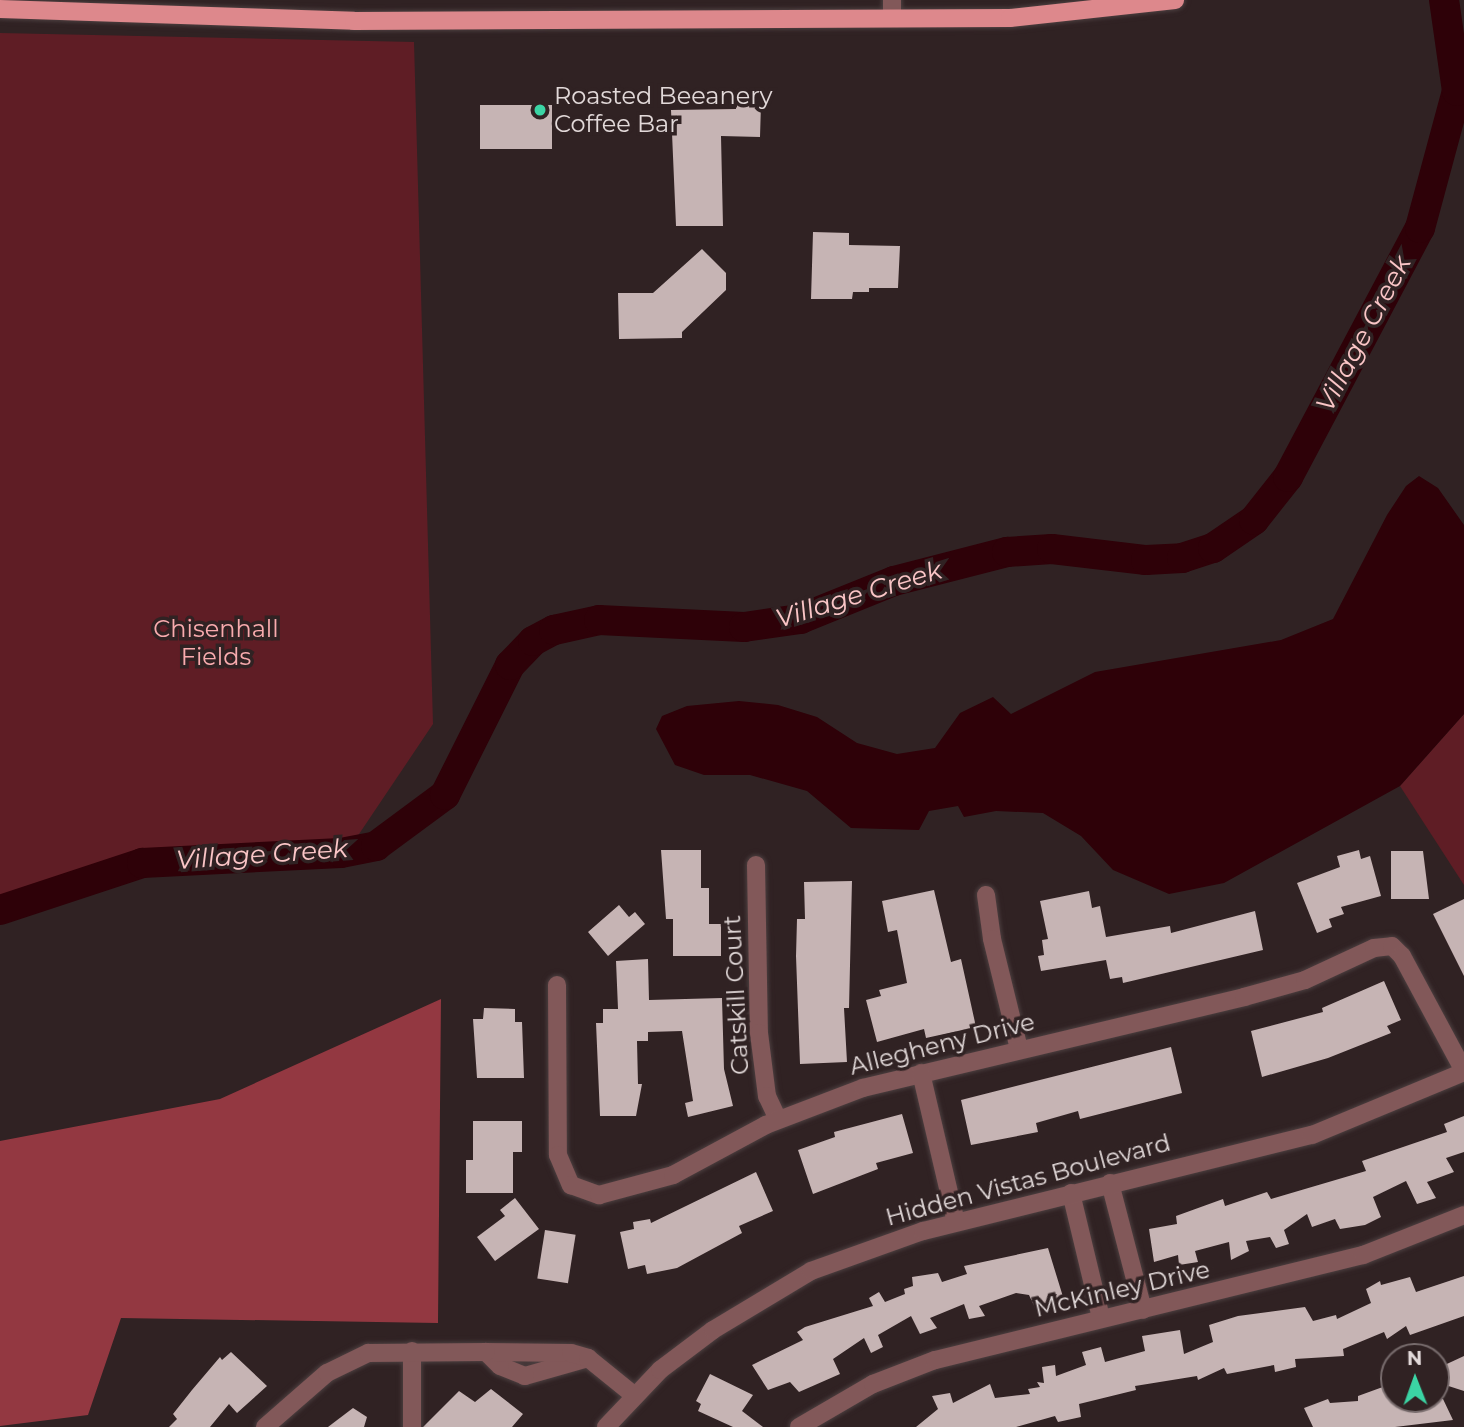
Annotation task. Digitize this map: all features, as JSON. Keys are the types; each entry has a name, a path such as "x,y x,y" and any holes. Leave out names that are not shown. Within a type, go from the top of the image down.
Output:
{"main road":[{"path":"0,9 355,21 892,9 1010,18 1175,0"}],"street":[{"name":"Catskill Court","path":"756,865 759,1033 767,1096 778,1120"},
{"path":"986,895 992,939 1019,1049"},
{"name":"Allegheny Drive","path":"557,985 558,1156 571,1185 599,1195 644,1186 778,1120 863,1088 1244,998 1305,980 1374,948 1392,946 1402,956 1464,1072"},
{"name":"Hidden Vistas Boulevard","path":"606,1427 660,1370 713,1330 811,1271 956,1222 1312,1135 1464,1072"},
{"path":"921,1073 956,1222"},
{"path":"1110,1183 1143,1310"},
{"path":"1071,1193 1101,1318"},
{"name":"McKinley Drive","path":"799,1427 873,1384 935,1360 1363,1255 1464,1215"},
{"path":"412,1351 412,1427"},
{"path":"265,1427 327,1373 368,1353 571,1353 588,1358 635,1396"}],"green space":[{"name":"Chisenhall Fields","path":"0,33 414,42 433,724 351,846 158,864 0,896"},
{"path":"1464,714 1464,885 1400,786"}],"shaded area":[{"path":"1419,476 1438,488 1464,525 1464,714 1400,786 1224,883 1169,894 1113,870 1081,836 1043,813 996,811 964,817 958,806 929,811 919,830 851,828 807,791 750,775 704,775 675,765 656,729 662,716 687,706 739,701 778,705 817,717 857,743 897,754 935,748 960,713 993,697 1011,714 1095,672 1281,640 1333,619 1387,515 1406,486"},
{"path":"441,999 438,1323 121,1318 88,1415 0,1426 0,1141 220,1099"}],"building":[{"path":"736,104 761,104 760,137 721,136 723,226 676,226 671,110 736,109"},
{"path":"480,105 552,105 552,149 480,149"},
{"path":"813,232 849,233 849,245 900,246 898,288 869,288 869,292 853,292 852,299 811,299"},
{"path":"702,249 726,273 726,290 682,332 682,338 619,339 618,293 653,293"},
{"path":"661,850 701,850 701,888 709,888 709,924 721,924 721,956 673,956 673,919 666,919"},
{"path":"1359,850 1361,859 1370,856 1381,896 1341,907 1344,914 1329,919 1332,927 1317,933 1297,883 1340,867 1337,856"},
{"path":"1391,851 1423,851 1429,899 1391,899"},
{"path":"852,881 849,1008 844,1008 847,1062 800,1064 796,956 797,919 805,919 804,882"},
{"path":"934,890 951,962 961,959 976,1027 926,1038 924,1029 877,1042 866,1000 881,996 879,990 907,983 897,930 888,932 882,901"},
{"path":"1089,891 1092,908 1100,906 1106,937 1170,926 1171,933 1255,911 1263,950 1123,983 1122,977 1110,979 1106,960 1041,971 1038,956 1044,955 1042,940 1048,939 1040,901"},
{"path":"1464,899 1464,976 1433,914"},
{"path":"619,905 629,917 635,912 645,924 608,956 588,932"},
{"path":"648,959 649,1000 722,998 724,1069 733,1106 688,1117 685,1103 693,1101 682,1031 648,1032 648,1041 637,1041 638,1084 642,1084 636,1116 600,1116 596,1023 603,1023 603,1009 618,1009 616,961"},
{"path":"1384,981 1401,1020 1387,1026 1391,1033 1328,1058 1262,1077 1251,1031 1323,1012 1322,1008"},
{"path":"484,1008 515,1009 515,1022 522,1022 524,1078 477,1078 473,1019 483,1019"},
{"path":"1171,1047 1182,1093 1080,1119 1078,1111 1036,1123 1038,1132 971,1145 961,1100"},
{"path":"902,1114 913,1153 876,1163 878,1169 813,1194 798,1150 835,1137 834,1132"},
{"path":"1464,1116 1464,1152 1446,1158 1454,1172 1427,1182 1436,1198 1417,1204 1406,1181 1373,1197 1381,1217 1365,1225 1340,1229 1335,1219 1312,1227 1307,1214 1284,1230 1289,1244 1276,1248 1270,1237 1246,1241 1249,1251 1231,1260 1229,1242 1195,1251 1198,1262 1179,1265 1178,1255 1154,1262 1149,1229 1177,1224 1176,1216 1223,1199 1225,1206 1267,1192 1271,1199 1366,1171 1362,1161 1447,1132 1444,1124"},
{"path":"473,1121 522,1121 522,1152 513,1152 513,1193 466,1193 466,1160 473,1160"},
{"path":"756,1172 773,1211 739,1226 742,1233 677,1268 647,1274 645,1265 628,1269 620,1232 634,1229 633,1222 650,1219 651,1223"},
{"path":"515,1198 539,1229 495,1261 477,1237 505,1216 500,1210"},
{"path":"545,1230 576,1235 568,1283 537,1278"},
{"path":"1048,1248 1064,1300 1035,1308 1029,1295 1016,1293 979,1306 985,1316 969,1319 964,1304 930,1318 937,1328 920,1334 911,1316 878,1335 883,1347 871,1353 864,1338 833,1359 840,1374 799,1392 790,1382 768,1390 752,1365 803,1340 797,1332 805,1327 873,1306 869,1298 879,1292 885,1302 905,1294 904,1289 913,1286 912,1277 938,1273 942,1282 967,1274 964,1266"},
{"path":"1464,1276 1464,1316 1410,1335 1406,1326 1387,1339 1384,1332 1343,1349 1344,1356 1295,1359 1296,1367 1275,1372 1274,1365 1227,1374 1224,1368 1198,1380 1197,1376 1135,1386 1136,1390 1079,1404 1081,1417 1058,1422 1055,1416 1016,1427 916,1427 938,1409 932,1396 950,1393 953,1403 990,1384 995,1398 1030,1394 1028,1389 1040,1387 1037,1382 1044,1383 1042,1367 1055,1365 1056,1376 1086,1365 1082,1352 1101,1347 1105,1362 1145,1351 1142,1336 1180,1330 1184,1354 1213,1342 1209,1325 1238,1316 1305,1307 1313,1321 1336,1315 1337,1319 1371,1303 1366,1289 1380,1281 1381,1285 1410,1277 1416,1292"},
{"path":"231,1352 267,1386 237,1413 229,1404 210,1427 169,1427 177,1419 173,1414 192,1390 220,1357 222,1360"},
{"path":"1464,1356 1464,1391 1450,1386 1450,1362"},
{"path":"710,1374 753,1395 742,1411 763,1427 733,1427 698,1411 701,1404 696,1401"},
{"path":"1380,1388 1380,1413 1450,1413 1453,1420 1395,1427 1313,1427 1304,1408 1328,1399 1330,1403 1358,1401 1358,1396"},
{"path":"491,1389 523,1414 512,1427 423,1427 459,1391 475,1402"},
{"path":"353,1408 367,1417 364,1427 328,1427"}],"waterway":[{"name":"Village Creek","path":"0,910 142,863 341,853 376,846 445,795 510,665 533,641 554,630 599,620 744,627 800,619 894,581 1007,552 1052,549 1146,560 1182,558 1213,548 1254,520 1288,477 1420,228 1457,91 1444,0"}],"place":[{"name":"Roasted Beeanery Coffee Bar","path":"540,110"}]}
